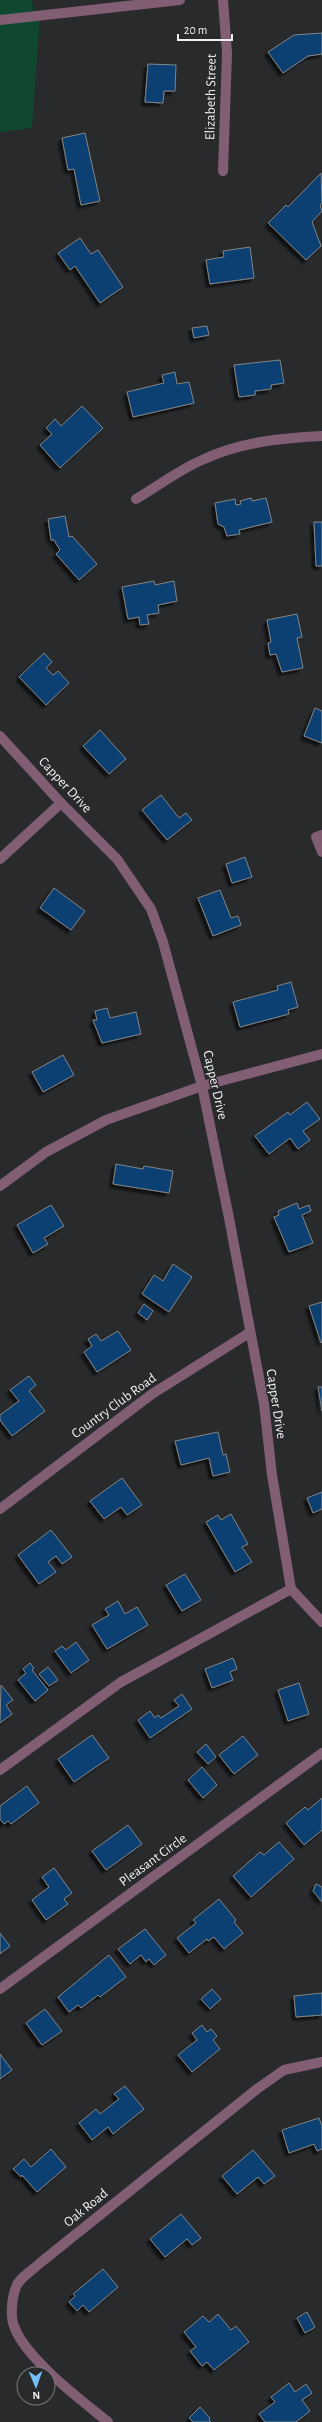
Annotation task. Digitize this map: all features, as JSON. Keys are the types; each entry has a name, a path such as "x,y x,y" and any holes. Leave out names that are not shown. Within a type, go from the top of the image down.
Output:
{"street":[{"path":"0,20 180,0"},
{"name":"Elizabeth Street","path":"223,0 227,53 224,171"},
{"path":"136,499 202,460 250,443 292,437 322,436"},
{"name":"Capper Drive","path":"0,736 61,803 117,859 151,909 165,949 202,1086 229,1218 249,1333 264,1404 275,1498 292,1588"},
{"path":"0,859 61,803"},
{"path":"322,835 316,837 322,852"},
{"path":"0,1186 46,1152 106,1120 202,1086 322,1054"},
{"name":"Country Club Road","path":"0,1509 152,1394 249,1333"},
{"path":"0,1770 121,1682 292,1588 322,1622"},
{"name":"Pleasant Circle","path":"0,1989 322,1754"},
{"name":"Oak Road","path":"108,2422 58,2381 20,2340 13,2325 12,2304 16,2285 40,2263 257,2089 284,2070 322,2062"}],"green space":[{"path":"0,0 32,0 34,15 40,15 32,128 0,132"}],"building":[{"path":"322,33 322,54 308,56 283,73 268,52 294,35"},
{"path":"148,64 176,65 175,91 164,91 163,103 145,102"},
{"path":"85,133 100,201 81,205 74,169 68,170 62,138"},
{"path":"321,173 322,203 320,205 322,211 312,222 321,246 306,260 268,223 286,205 288,207"},
{"path":"80,238 91,254 98,250 123,287 100,303 75,266 70,270 58,253"},
{"path":"250,247 254,278 210,284 206,260 224,257 223,251"},
{"path":"207,326 209,335 194,338 192,328"},
{"path":"280,360 284,383 271,385 271,389 255,391 255,395 239,397 234,365"},
{"path":"175,372 177,384 189,382 194,403 133,417 127,392 164,383 162,375"},
{"path":"82,406 103,428 60,468 40,445 52,434 46,428 55,419 61,426"},
{"path":"251,498 252,501 266,498 272,522 239,530 240,534 227,536 224,527 218,524 215,503 235,499 236,505 241,504 240,501"},
{"path":"65,516 69,537 72,536 97,564 79,580 56,554 60,550 54,540 51,540 48,519"},
{"path":"314,522 322,522 322,566 316,566"},
{"path":"154,581 155,585 174,581 177,601 158,605 159,613 147,615 149,624 140,625 139,617 128,619 122,587"},
{"path":"297,614 302,637 297,638 303,668 282,672 276,654 270,655 268,643 271,642 267,620"},
{"path":"44,653 52,662 46,668 53,675 58,671 69,683 46,705 19,677"},
{"path":"315,708 322,711 322,743 304,736"},
{"path":"100,730 126,759 109,774 83,746"},
{"path":"161,795 179,818 186,813 192,820 167,840 142,810"},
{"path":"245,857 252,877 232,883 226,864"},
{"path":"54,888 85,911 71,930 40,908"},
{"path":"220,890 231,918 238,916 241,925 213,936 198,898"},
{"path":"291,982 298,1007 288,1010 289,1014 240,1027 233,1002 278,990 277,986"},
{"path":"107,1008 110,1018 136,1012 141,1034 102,1043 93,1020 97,1020 95,1011"},
{"path":"63,1055 74,1075 43,1092 32,1072"},
{"path":"307,1102 320,1119 303,1131 310,1140 298,1149 290,1138 269,1154 255,1136 288,1112 290,1115"},
{"path":"116,1164 143,1169 144,1166 173,1171 169,1193 113,1184"},
{"path":"297,1203 299,1209 309,1205 311,1211 302,1215 313,1243 289,1252 274,1217 279,1215 278,1211"},
{"path":"51,1205 64,1226 44,1238 48,1244 33,1253 17,1225"},
{"path":"173,1264 192,1277 169,1312 142,1294 154,1275 163,1281"},
{"path":"322,1302 322,1342 321,1343 309,1306"},
{"path":"144,1304 153,1311 147,1320 138,1313"},
{"path":"118,1331 131,1350 97,1372 84,1352 92,1346 88,1339 96,1334 101,1341"},
{"path":"29,1376 36,1385 29,1391 45,1411 12,1436 0,1420 0,1415 19,1401 10,1390"},
{"path":"318,1387 322,1387 322,1411"},
{"path":"218,1432 223,1455 226,1454 230,1472 213,1476 209,1458 181,1465 175,1441"},
{"path":"122,1478 142,1505 127,1515 121,1507 104,1519 90,1501"},
{"path":"322,1492 322,1509 313,1513 307,1498"},
{"path":"231,1514 248,1544 242,1547 252,1562 235,1572 206,1522 218,1515 221,1520"},
{"path":"51,1530 72,1557 62,1564 56,1556 48,1562 56,1572 39,1584 18,1555"},
{"path":"185,1574 201,1600 182,1611 166,1585"},
{"path":"118,1601 125,1614 137,1607 148,1625 107,1649 92,1625 109,1615 105,1609"},
{"path":"76,1642 89,1660 71,1673 55,1651 62,1646 66,1650"},
{"path":"233,1658 237,1669 230,1672 233,1680 212,1688 205,1669"},
{"path":"30,1663 34,1668 32,1670 48,1690 35,1701 18,1680 26,1673 23,1669"},
{"path":"48,1667 58,1680 49,1686 39,1674"},
{"path":"299,1683 309,1714 288,1721 278,1690"},
{"path":"1,1685 13,1700 6,1705 12,1714 0,1723"},
{"path":"182,1694 192,1709 150,1738 138,1720 150,1711 155,1718 158,1715 161,1718 179,1706 174,1700"},
{"path":"92,1735 109,1758 74,1782 58,1759"},
{"path":"243,1736 258,1755 234,1774 219,1755"},
{"path":"206,1744 216,1757 208,1764 197,1752"},
{"path":"202,1767 217,1785 203,1798 188,1780"},
{"path":"27,1786 39,1803 11,1824 8,1821 4,1824 0,1819 0,1806"},
{"path":"322,1798 322,1830 304,1845 286,1823 305,1807 308,1810"},
{"path":"128,1825 142,1844 106,1870 92,1851"},
{"path":"279,1842 294,1859 251,1897 233,1876 260,1852 264,1855"},
{"path":"54,1868 72,1893 64,1899 68,1904 46,1920 32,1900 49,1887 42,1877"},
{"path":"316,1884 322,1887 322,1902 313,1891"},
{"path":"219,1899 236,1920 234,1922 243,1933 224,1949 214,1937 208,1941 207,1939 189,1953 177,1938 196,1923 193,1920"},
{"path":"145,1929 166,1955 154,1965 149,1959 146,1962 141,1955 130,1964 118,1949"},
{"path":"0,1933 10,1946 0,1954"},
{"path":"109,1955 126,1977 100,1997 98,1995 81,2008 78,2005 69,2012 58,1997"},
{"path":"212,1989 221,1999 210,2009 201,1999"},
{"path":"322,1993 322,2015 296,2017 294,1996"},
{"path":"45,2009 62,2031 42,2045 26,2023"},
{"path":"202,2025 207,2032 211,2029 217,2036 213,2040 220,2049 192,2072 178,2055 197,2040 192,2033"},
{"path":"0,2054 12,2070 0,2079"},
{"path":"125,2086 144,2109 113,2134 108,2127 92,2140 79,2123 96,2109 100,2114 119,2099 114,2094"},
{"path":"319,2118 322,2126 322,2149 317,2151 314,2144 289,2153 282,2130"},
{"path":"51,2149 66,2167 37,2192 22,2175 21,2177 13,2169 24,2159 31,2167"},
{"path":"253,2150 275,2176 264,2184 258,2177 237,2194 222,2176"},
{"path":"181,2214 201,2238 192,2245 187,2239 165,2257 150,2239"},
{"path":"103,2269 118,2287 89,2312 83,2305 77,2311 69,2302 75,2296 73,2294"},
{"path":"307,2312 315,2327 305,2333 297,2318"},
{"path":"218,2314 231,2330 236,2326 249,2342 214,2370 207,2362 202,2366 190,2351 196,2347 184,2332 203,2316 209,2322"},
{"path":"289,2383 295,2392 306,2384 312,2393 302,2400 310,2411 296,2422 265,2422 259,2414 275,2402 271,2397"},
{"path":"200,2407 210,2418 209,2420 211,2422 193,2422 189,2418"}]}
